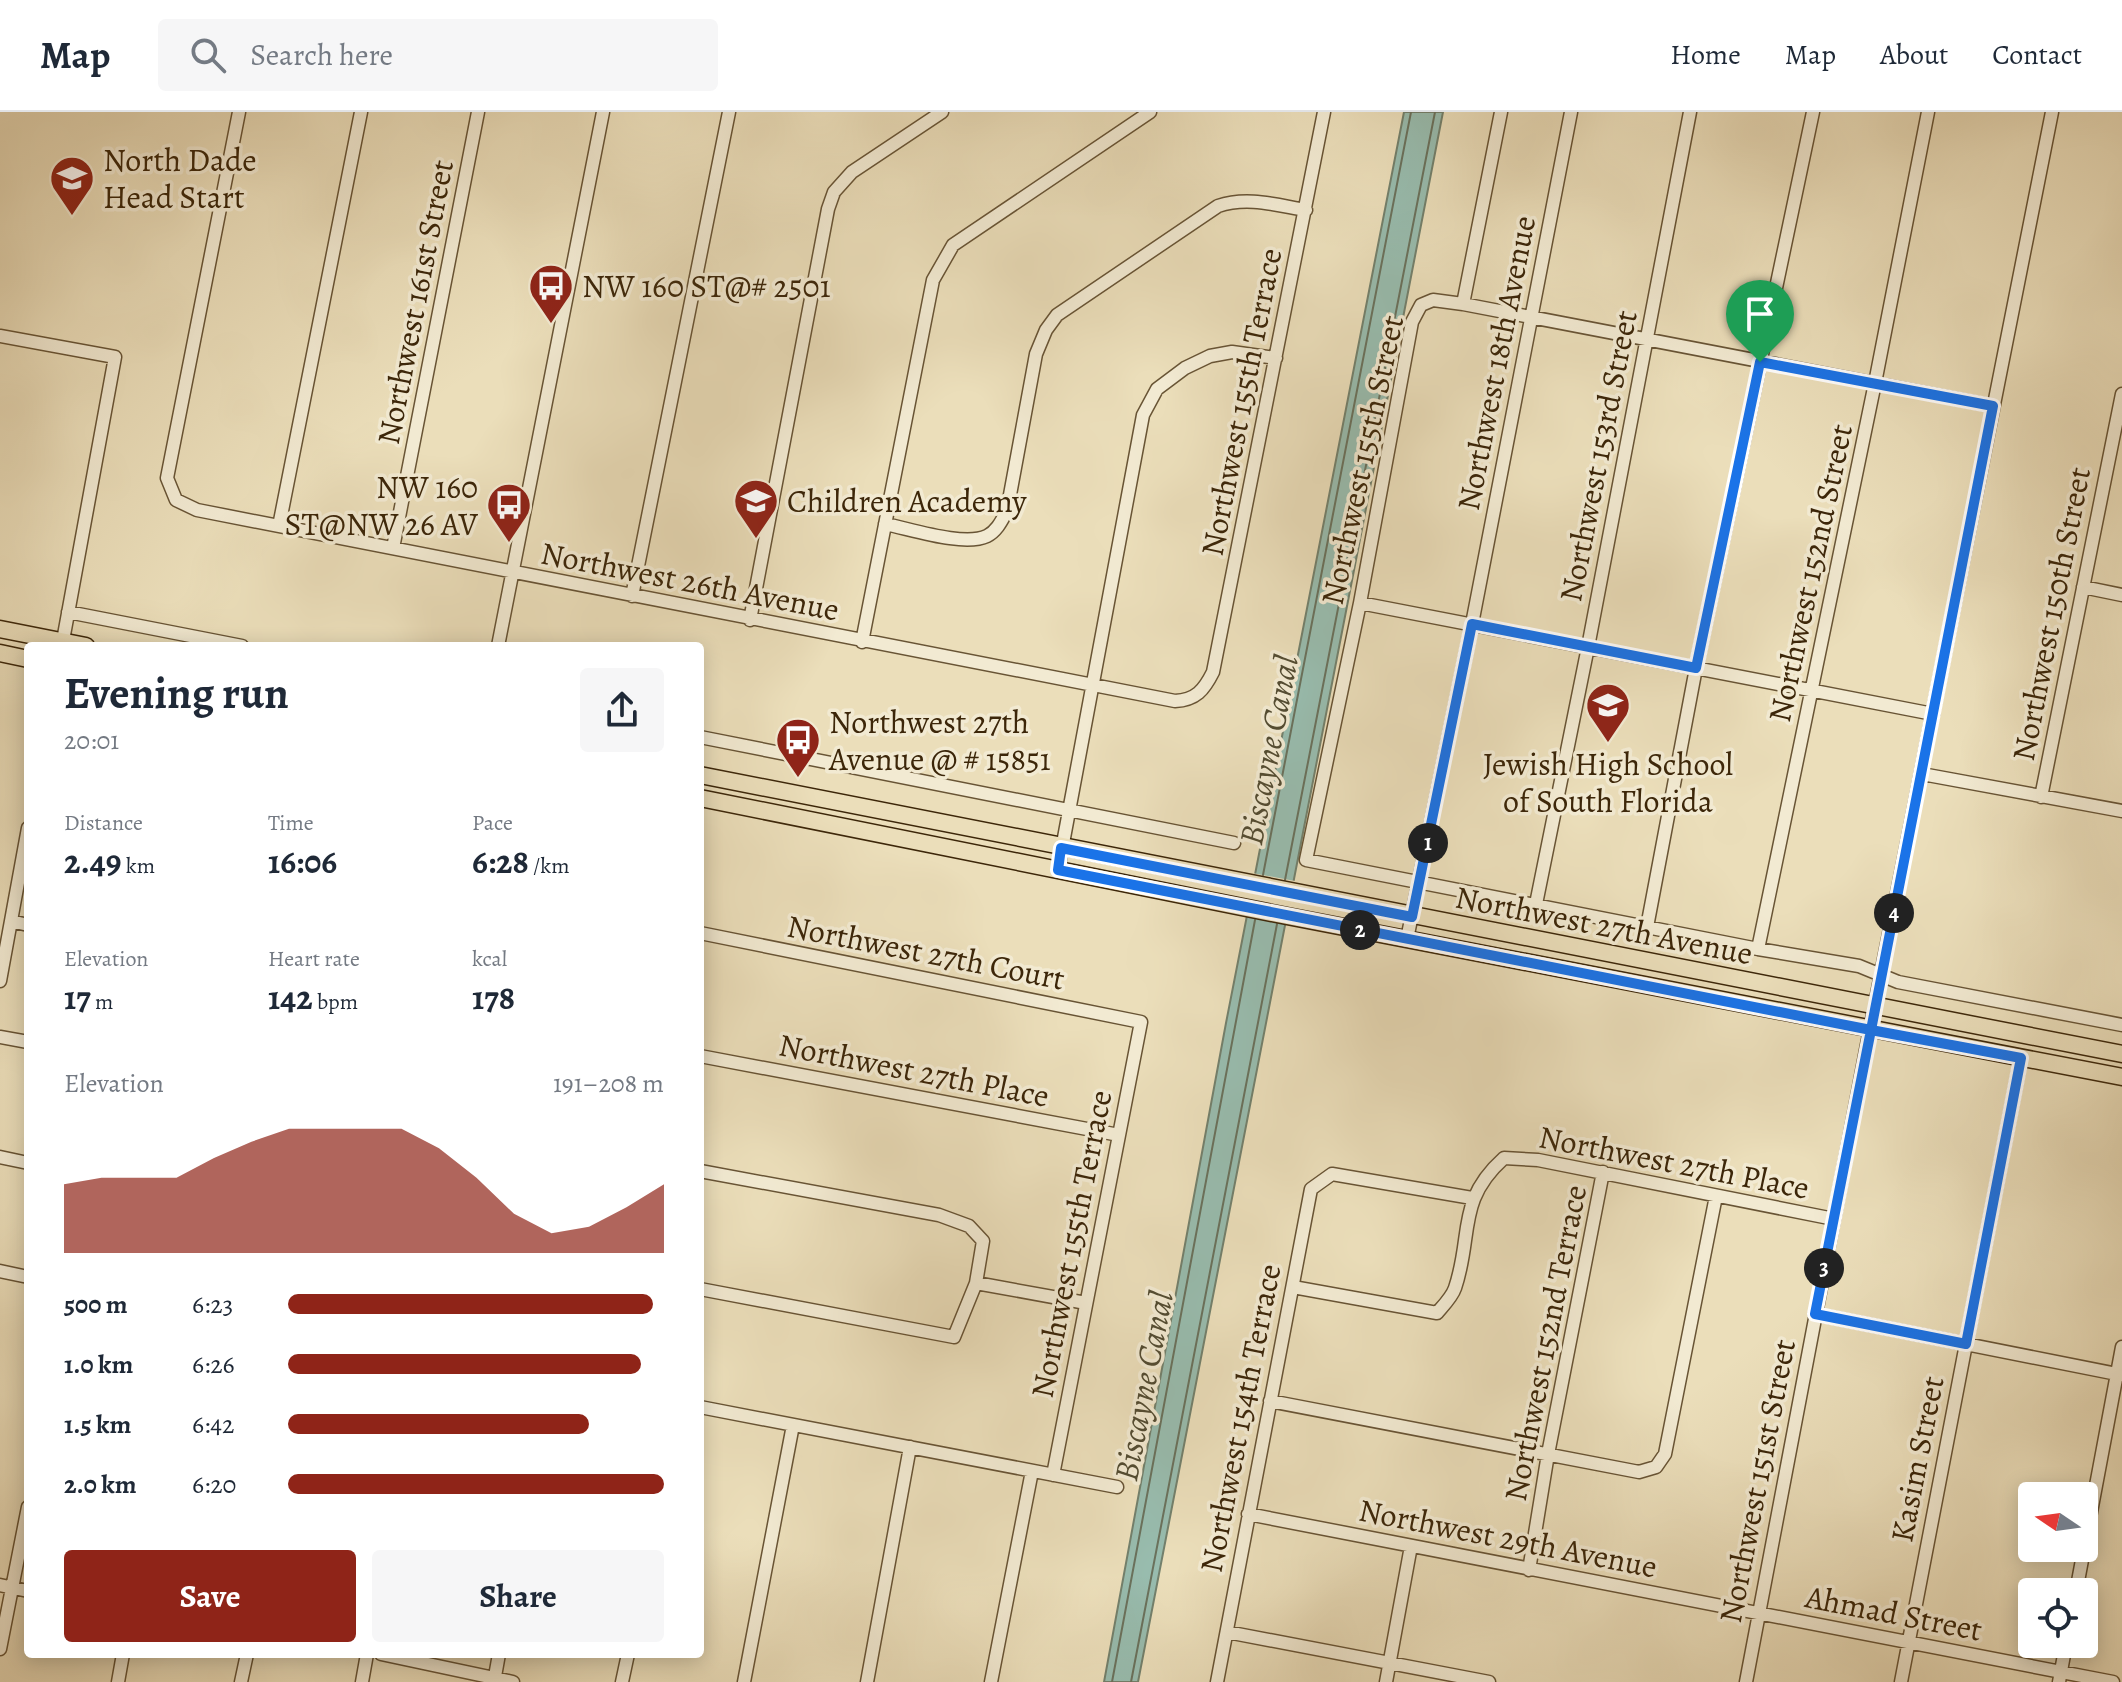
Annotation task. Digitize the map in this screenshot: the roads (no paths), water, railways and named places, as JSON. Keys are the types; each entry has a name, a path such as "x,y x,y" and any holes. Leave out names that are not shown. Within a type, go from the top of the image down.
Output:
{"main road":[{"path":"0,629 54,642"},
{"path":"0,653 24,658"},
{"name":"Northwest 27th Avenue","path":"704,776 2122,1054"},
{"path":"704,785 771,797 781,792"},
{"name":"Northwest 27th Avenue","path":"704,799 1287,916 2122,1077"},
{"path":"1595,975 1599,953"}],"street":[{"name":"Northwest 26th Avenue","path":"239,112 167,478 176,500 197,510 862,642 1175,701 1195,697"},
{"path":"279,526 361,112"},
{"name":"Northwest 161st Street","path":"393,548 478,112"},
{"path":"499,642 603,112"},
{"path":"632,596 729,112"},
{"path":"750,620 828,209 834,192 852,172 942,112"},
{"path":"862,642 933,280 940,265 953,245 1150,112"},
{"name":"Northwest 155th Terrace","path":"1195,697 1205,688 1213,672 1324,112"},
{"path":"1501,112 1463,304 1993,406"},
{"name":"Northwest 18th Avenue","path":"1407,939 1472,624 1571,112"},
{"name":"Northwest 153rd Street","path":"1536,904 1690,112"},
{"path":"1647,927 1696,668 1813,112"},
{"name":"Northwest 152nd Street","path":"1758,949 1928,112"},
{"name":"Northwest 151st Street","path":"1746,1682 1875,1006 2052,112"},
{"path":"885,524 955,538 975,540 990,535 1007,511 1036,354 1046,330 1057,315 1218,206 1233,201 1254,201 1306,210"},
{"name":"Northwest 155th Street","path":"1306,860 1360,603 1412,322 1421,305 1433,300 1463,304"},
{"path":"0,336 115,357 62,642"},
{"path":"1058,870 1143,415 1157,389 1185,368 1210,356 1232,352 1276,358"},
{"name":"Northwest 150th Street","path":"2041,797 2122,394"},
{"path":"2083,587 2122,595"},
{"path":"1360,603 1933,714"},
{"path":"68,612 222,642"},
{"path":"704,738 1234,843"},
{"path":"1922,774 2122,811"},
{"path":"0,981 24,850"},
{"name":"Northwest 27th Avenue","path":"1306,860 1859,966 1898,982 2122,1025"},
{"path":"11,921 24,924"},
{"name":"Northwest 27th Court","path":"704,934 1141,1022"},
{"name":"Northwest 155th Terrace","path":"1053,1475 1141,1022"},
{"path":"0,1037 24,1041"},
{"name":"Northwest 27th Place","path":"704,1057 1119,1135"},
{"name":"Kasim Street","path":"1901,1682 2021,1058"},
{"path":"0,1157 24,1162"},
{"name":"Northwest 27th Place","path":"1472,1198 1486,1174 1504,1158 1538,1160 1603,1172 1834,1219"},
{"path":"704,1172 939,1215 969,1226 983,1241 976,1283 954,1337 704,1290"},
{"name":"Northwest 152nd Terrace","path":"1529,1570 1548,1454 1603,1172"},
{"name":"Northwest 154th Terrace","path":"1217,1682 1311,1189 1332,1174 1472,1198"},
{"path":"1270,1401 1639,1472 1656,1467 1665,1454 1716,1196"},
{"path":"1293,1287 1437,1313 1455,1291 1472,1198"},
{"path":"0,1271 24,1276"},
{"path":"976,1283 1086,1303"},
{"path":"1815,1314 2120,1374"},
{"path":"2079,1578 2120,1374 2122,1347"},
{"path":"704,1408 1117,1487"},
{"path":"744,1682 793,1425"},
{"path":"867,1682 910,1447"},
{"path":"991,1682 1032,1471"},
{"name":"Northwest 29th Avenue","path":"1248,1514 1758,1613"},
{"path":"0,1649 6,1586 24,1521"},
{"path":"1386,1682 1411,1546"},
{"name":"Ahmad Street","path":"1758,1613 1908,1642 2060,1677 2113,1682"},
{"path":"1227,1632 1489,1682"},
{"path":"118,1682 122,1658"},
{"path":"241,1682 246,1658"},
{"path":"362,1682 366,1658"},
{"path":"398,1658 513,1682"},
{"path":"494,1680 498,1658"},
{"path":"622,1682 627,1658"}],"water":[{"path":"1404,112 1443,112 1138,1682 1104,1682 1226,1023"}],"place":[{"name":"North Dade Head Start","path":"72,217"},
{"name":"NW 160 ST@# 2501","path":"551,325"},
{"name":"Children Academy","path":"756,540"},
{"name":"NW 160 ST@NW 26 AV","path":"509,544"},
{"name":"Jewish High School of South Florida","path":"1608,744"},
{"name":"Northwest 27th Avenue @ # 15851","path":"798,779"}],"water label":[{"name":"Biscayne Canal","path":"1268,750"},
{"name":"Biscayne Canal","path":"1143,1386"}]}
